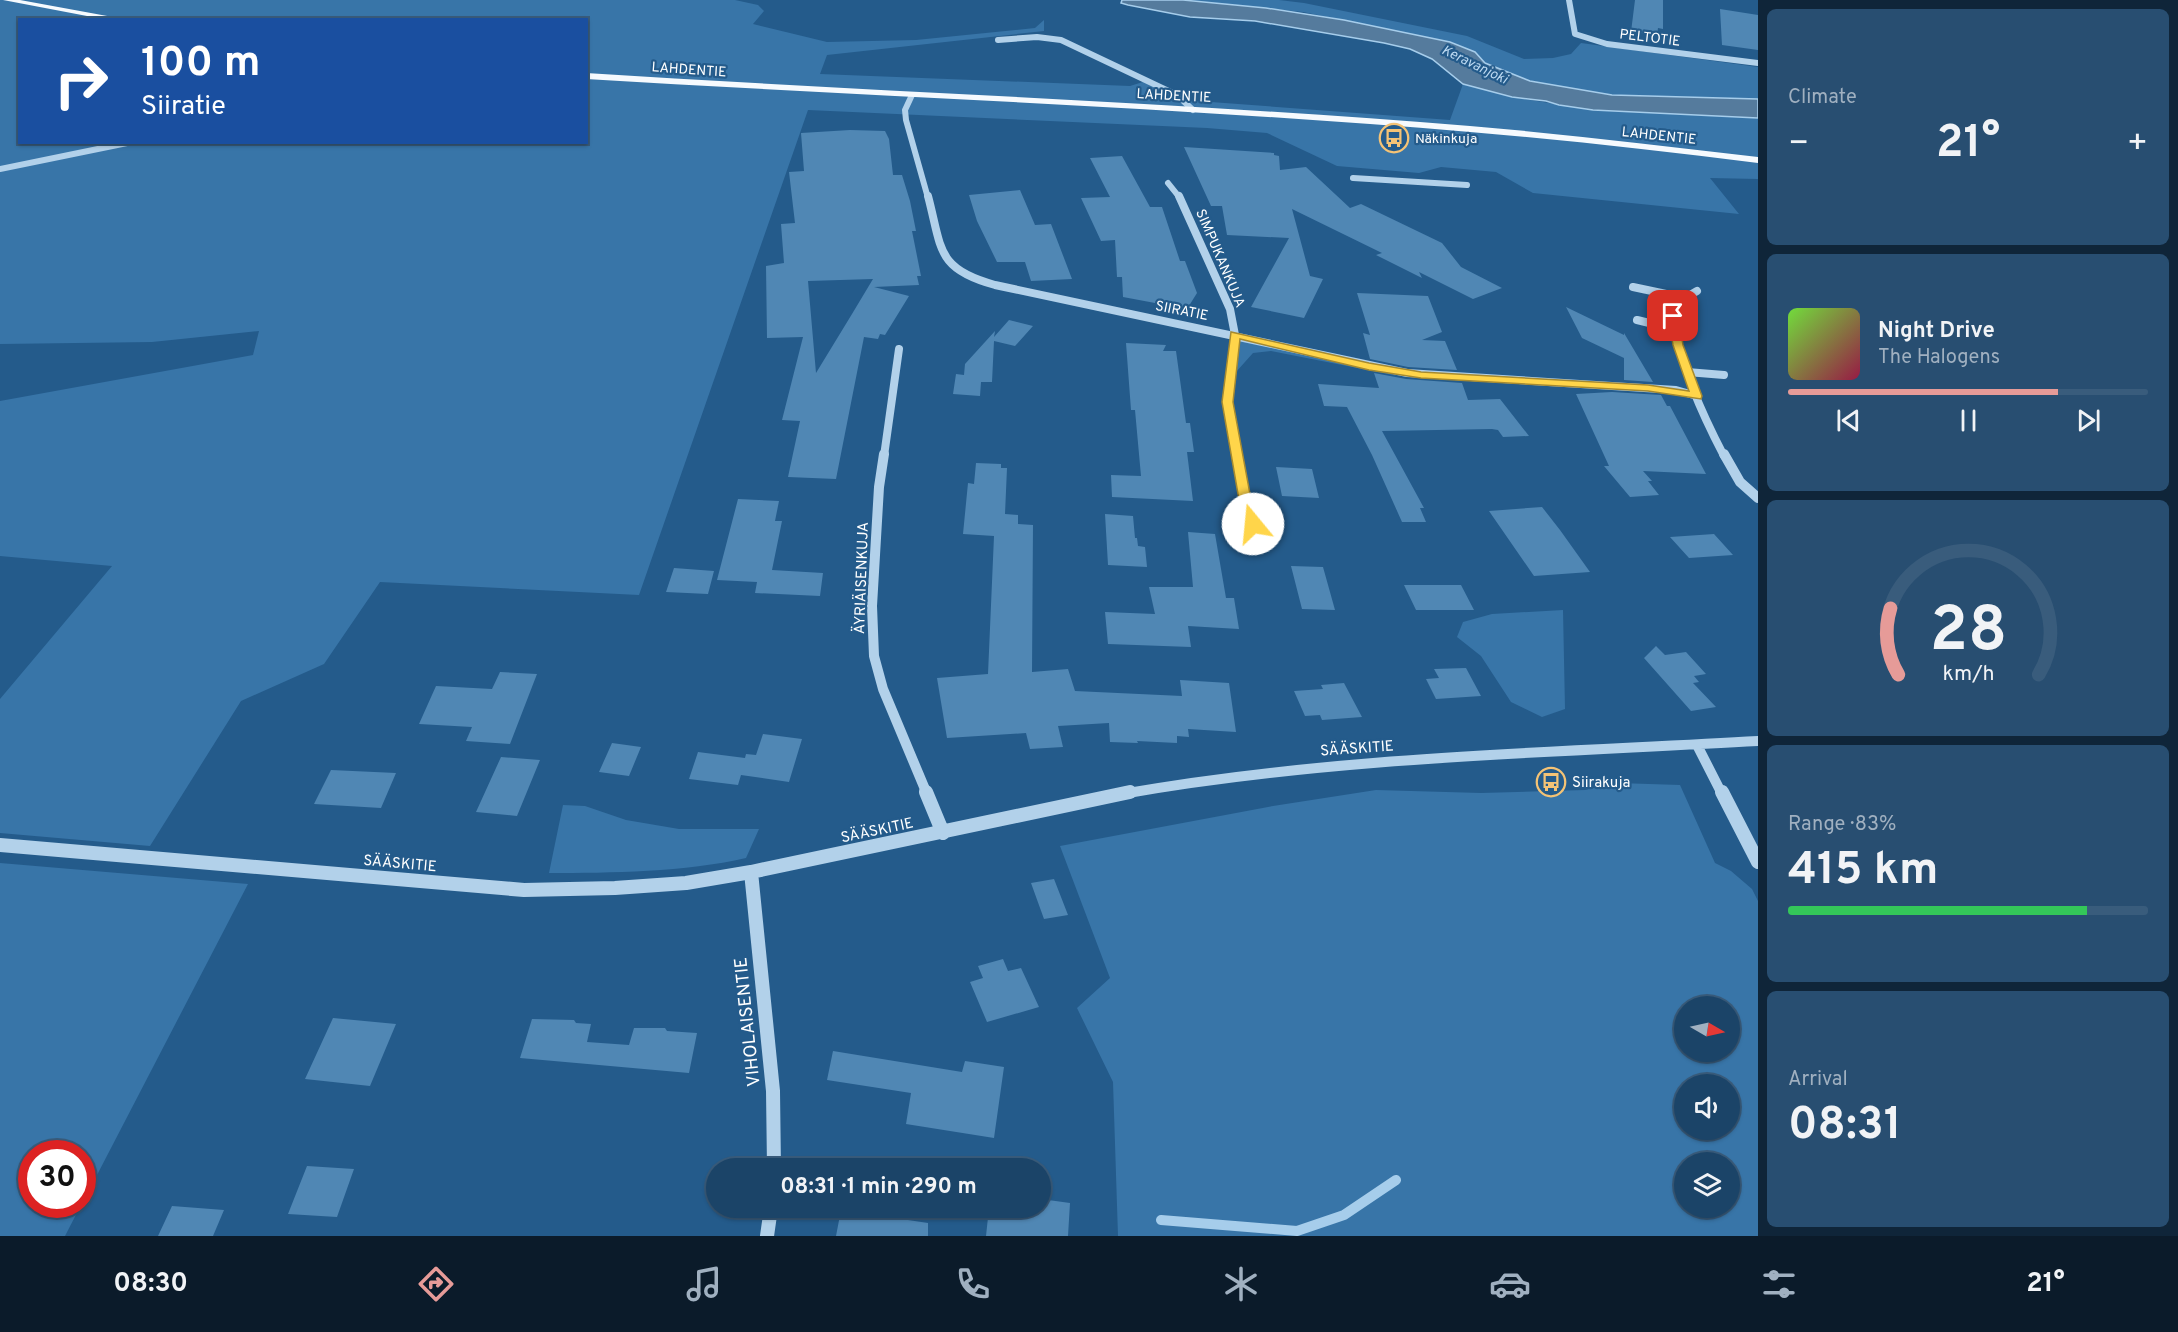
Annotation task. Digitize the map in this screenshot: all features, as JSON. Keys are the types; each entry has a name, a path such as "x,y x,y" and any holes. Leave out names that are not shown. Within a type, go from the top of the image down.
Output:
{"main road":[{"path":"7,0 113,18"},
{"name":"LAHDENTIE","path":"588,76 1193,110 1443,127 1758,160"}],"street":[{"name":"PELTOTIE","path":"1569,0 1575,33 1583,37 1607,44 1758,63"},
{"path":"998,40 1032,35 1061,40 1178,95 1193,110"},
{"name":"SIIRATIE","path":"912,95 905,110 906,120 944,254 953,270 961,275 995,285 1235,335 1369,367 1421,375 1676,390 1697,396"},
{"path":"0,169 122,144"},
{"path":"1353,178 1467,185"},
{"name":"SIMPUKANKUJA","path":"1168,183 1179,195 1230,309 1235,335 1227,402 1244,494 1253,524"},
{"path":"1633,287 1686,298"},
{"path":"1697,291 1686,298 1673,316 1674,329 1697,396 1719,445 1740,481 1758,498"},
{"path":"1637,320 1674,329"},
{"name":"ÄYRIÄISENKUJA","path":"899,349 879,487 872,606 874,656 883,689 944,832"},
{"path":"1688,372 1724,375"},
{"name":"SÄÄSKITIE","path":"0,845 524,890 686,883 751,872 1097,798 1195,781 1272,771 1388,762 1758,741"},
{"path":"1697,745 1757,860"},
{"name":"VIHOLAISENTIE","path":"751,872 773,1091 774,1158"},
{"path":"767,1236 770,1218"}],"shaded area":[{"path":"0,0 735,0 758,5 764,11 753,24 827,42 916,40 1035,28 1044,20 1044,31 827,55 820,74 1130,86 1146,81 1184,100 1450,120 1463,84 1512,97 1593,110 1758,118 1758,179 1710,178 1739,214 1533,193 1496,172 1441,167 1419,173 1337,166 1267,133 1207,128 808,110 639,595 380,582 324,664 241,701 150,846 0,833 0,699 112,566 0,556 0,401 253,355 259,331 152,342 0,344"},
{"path":"1183,0 1279,0 1304,3 1467,36 1524,59 1553,58 1571,54 1581,43 1758,67 1758,99 1612,95 1530,81 1485,63 1475,52 1450,42 1303,12"},
{"path":"1235,335 1398,376 1271,351 1253,353 1236,372 1229,373"},
{"path":"1563,610 1565,709 1542,717 1511,702 1481,656 1457,637 1463,622 1492,614"},
{"path":"1618,783 1680,785 1715,863 1731,871 1752,889 1758,901 1758,1236 1118,1236 1113,1082 1077,1008 1110,978 1060,846 1273,806 1376,790 1481,793 1585,790"},
{"path":"563,805 585,806 626,820 679,829 759,829 746,858 723,863 622,872 549,873"},
{"path":"0,863 248,884 96,1177 96,1140 18,1140 18,1218 74,1218 65,1236 0,1236"}],"water":[{"name":"Keravanjoki","path":"1122,0 1183,0 1266,8 1344,20 1450,42 1475,52 1485,63 1530,81 1612,95 1758,99 1758,118 1593,110 1512,97 1463,84 1432,59 1410,49 1255,21 1190,17 1128,5 1121,3"}],"building":[{"path":"1635,0 1663,0 1663,29 1658,28 1657,35 1631,32"},
{"path":"1720,9 1758,15 1758,50 1722,45"},
{"path":"850,130 885,131 889,139 893,175 902,175 910,201 916,231 912,231 921,276 917,276 919,285 874,287 909,296 885,335 880,334 878,339 864,337 836,479 788,477 800,421 782,420 803,337 767,338 766,266 784,263 781,224 795,223 789,172 804,171 801,133","holes":["873,279 816,373 808,281"]},
{"path":"1184,147 1274,153 1279,156 1280,170 1306,167 1350,208 1361,204 1442,243 1461,267 1502,288 1473,299 1419,272 1422,278 1376,255 1382,253 1292,209 1310,276 1323,279 1304,318 1251,307 1289,238 1227,235 1222,206 1211,206"},
{"path":"1122,156 1150,207 1162,207 1180,261 1185,261 1197,293 1187,309 1123,297 1122,277 1117,277 1115,240 1101,241 1081,198 1110,197 1090,158"},
{"path":"1020,190 1035,225 1051,224 1072,279 1031,281 1025,262 997,262 977,221 969,195"},
{"path":"1357,293 1428,296 1442,332 1422,340 1445,341 1457,370 1408,367 1370,359 1363,333 1370,335"},
{"path":"1566,307 1624,335 1624,333 1653,382 1624,380 1624,358 1582,338"},
{"path":"1009,320 1033,326 1015,346 994,341 992,382 981,382 980,396 953,394 956,374 964,375 965,364 995,331 994,337"},
{"path":"1126,343 1166,345 1163,351 1176,351 1186,423 1190,423 1194,452 1187,452 1193,501 1112,497 1111,475 1141,476 1135,410 1131,410"},
{"path":"1374,373 1406,379 1462,383 1468,400 1500,399 1529,436 1503,437 1498,430 1492,429 1382,431 1424,508 1420,508 1426,522 1402,522 1372,455 1347,407 1324,406 1318,384 1379,388"},
{"path":"1612,392 1661,395 1667,406 1670,406 1706,474 1643,471 1652,481 1648,481 1659,495 1630,497 1604,466 1609,466 1576,394"},
{"path":"976,463 1001,464 1001,468 1007,468 1005,514 1018,515 1018,524 1033,525 1032,672 1068,669 1075,691 1182,696 1180,680 1229,683 1236,732 1188,729 1189,737 1177,736 1177,743 1137,741 1138,743 1110,742 1109,723 1058,726 1063,747 1030,749 1026,733 947,738 937,678 988,674 994,536 963,534 968,483 974,484"},
{"path":"1276,467 1312,469 1319,498 1282,496"},
{"path":"738,499 779,501 775,521 782,521 772,570 823,573 820,596 755,593 757,582 717,580"},
{"path":"1542,507 1590,572 1534,576 1489,511"},
{"path":"1105,514 1133,516 1135,538 1137,538 1138,546 1145,547 1147,567 1108,565"},
{"path":"1188,532 1215,534 1226,598 1234,598 1239,629 1188,626 1191,647 1108,644 1105,612 1155,614 1149,587 1193,587"},
{"path":"1714,534 1733,555 1689,558 1670,537"},
{"path":"1291,566 1323,567 1335,610 1302,609"},
{"path":"674,568 714,571 708,594 666,592"},
{"path":"1404,585 1461,585 1474,610 1416,610"},
{"path":"1656,646 1665,655 1686,652 1706,674 1694,676 1699,682 1693,683 1716,707 1691,711 1644,658"},
{"path":"1466,668 1481,696 1436,699 1426,679 1439,678 1434,669"},
{"path":"500,672 537,674 510,744 466,741 472,727 419,724 436,686 492,689"},
{"path":"1344,683 1362,717 1322,720 1320,715 1305,716 1294,691 1323,689 1321,685"},
{"path":"763,734 802,739 789,782 741,775 738,785 689,779 698,752 745,758 746,754 756,755"},
{"path":"612,743 641,747 629,776 599,772"},
{"path":"501,757 540,760 517,816 476,812"},
{"path":"331,770 396,773 381,808 314,804"},
{"path":"1054,879 1068,915 1044,919 1031,883"},
{"path":"1003,959 1008,971 1021,968 1039,1007 987,1022 970,982 983,978 978,966"},
{"path":"333,1018 396,1024 370,1086 305,1079"},
{"path":"532,1019 574,1020 576,1023 591,1024 587,1042 629,1045 634,1028 665,1028 667,1031 697,1033 689,1073 520,1058"},
{"path":"833,1051 962,1072 965,1061 1004,1067 994,1138 906,1124 911,1093 827,1080"},
{"path":"307,1166 354,1169 337,1217 288,1214"},
{"path":"1051,1200 1070,1203 1068,1236 986,1236 988,1218 1051,1218"},
{"path":"172,1206 224,1210 213,1236 158,1236"},
{"path":"839,1218 895,1218 928,1223 928,1236 836,1236"}],"waterway":[{"path":"1161,1220 1297,1231 1344,1215 1396,1180"}],"place":[{"name":"Näkinkuja","path":"1394,138"},
{"name":"Siirakuja","path":"1551,782"}],"route":[{"path":"1253,524 1244,494 1227,402 1235,335 1369,367 1421,375 1676,390 1697,396 1678,345 1673,316"}]}
